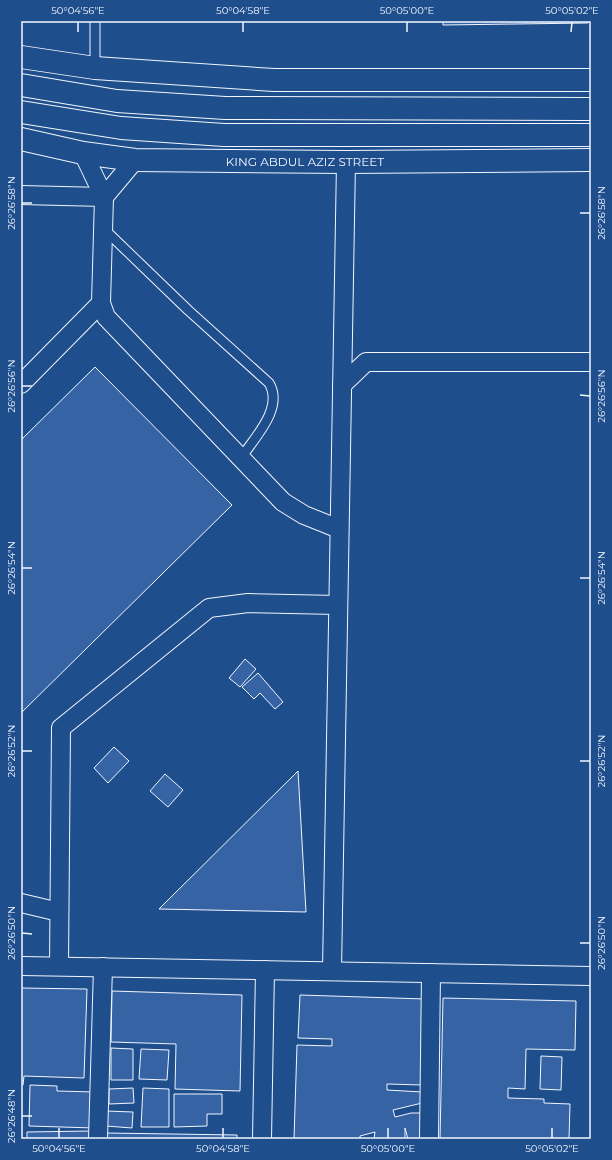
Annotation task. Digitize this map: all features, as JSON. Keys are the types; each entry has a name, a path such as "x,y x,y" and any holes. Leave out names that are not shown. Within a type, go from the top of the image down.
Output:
{"street":[{"path":"21,57 95,68 274,80 591,80"},
{"path":"21,85 117,101 225,108 591,109"},
{"name":"KING ABDUL AZIZ STREET","path":"21,112 121,128 224,135 591,135"},
{"name":"KING ABDUL AZIZ STREET","path":"21,139 83,153 135,160 346,162 591,160"},
{"path":"83,153 104,197 101,303 106,317 283,502 304,515 339,528"},
{"path":"104,197 135,160"},
{"path":"332,971 346,162"},
{"path":"21,195 104,197"},
{"path":"21,384 101,303"},
{"path":"342,385 366,362 591,362"},
{"path":"59,966 61,728 209,608 248,603 338,605"},
{"path":"21,903 59,912"},
{"path":"21,966 591,976"},
{"path":"98,1139 103,967"},
{"path":"262,1139 265,970"},
{"path":"429,1139 431,973"}],"lane":[{"path":"95,21 95,68"},
{"path":"104,229 188,310 269,383 273,394 273,407 241,458"}],"building":[{"path":"443,21 588,21 588,23 443,25"},
{"path":"95,367 232,505 21,713 21,440"},
{"path":"245,659 256,669 240,687 229,678"},
{"path":"258,673 283,702 275,709 260,693 254,699 242,687"},
{"path":"114,747 129,761 108,783 94,768"},
{"path":"298,771 306,912 159,909"},
{"path":"165,774 183,790 168,807 150,791"},
{"path":"21,988 87,989 84,1078 24,1076 23,1085 21,1085"},
{"path":"112,991 242,995 240,1091 175,1089 176,1044 111,1042"},
{"path":"300,995 425,999 422,1085 387,1084 387,1090 422,1092 422,1103 393,1110 395,1117 411,1113 422,1113 421,1139 408,1139 405,1128 405,1139 374,1139 375,1132 360,1136 360,1139 294,1139 297,1045 332,1046 332,1039 298,1038"},
{"path":"443,998 576,1001 575,1050 526,1049 525,1089 508,1088 508,1098 544,1099 544,1103 570,1104 569,1139 440,1139"},
{"path":"111,1048 133,1049 133,1080 111,1080"},
{"path":"141,1049 169,1050 167,1080 139,1079"},
{"path":"541,1056 562,1057 561,1090 540,1089"},
{"path":"30,1085 57,1086 57,1091 95,1092 94,1128 29,1126"},
{"path":"133,1088 134,1103 109,1104 109,1089"},
{"path":"143,1088 169,1089 169,1127 141,1127"},
{"path":"174,1094 222,1094 222,1114 207,1114 207,1126 174,1127"},
{"path":"106,1111 133,1112 132,1128 106,1126"},
{"path":"91,1131 91,1139 27,1139 27,1132"},
{"path":"107,1133 237,1135 237,1139 107,1139"}]}
